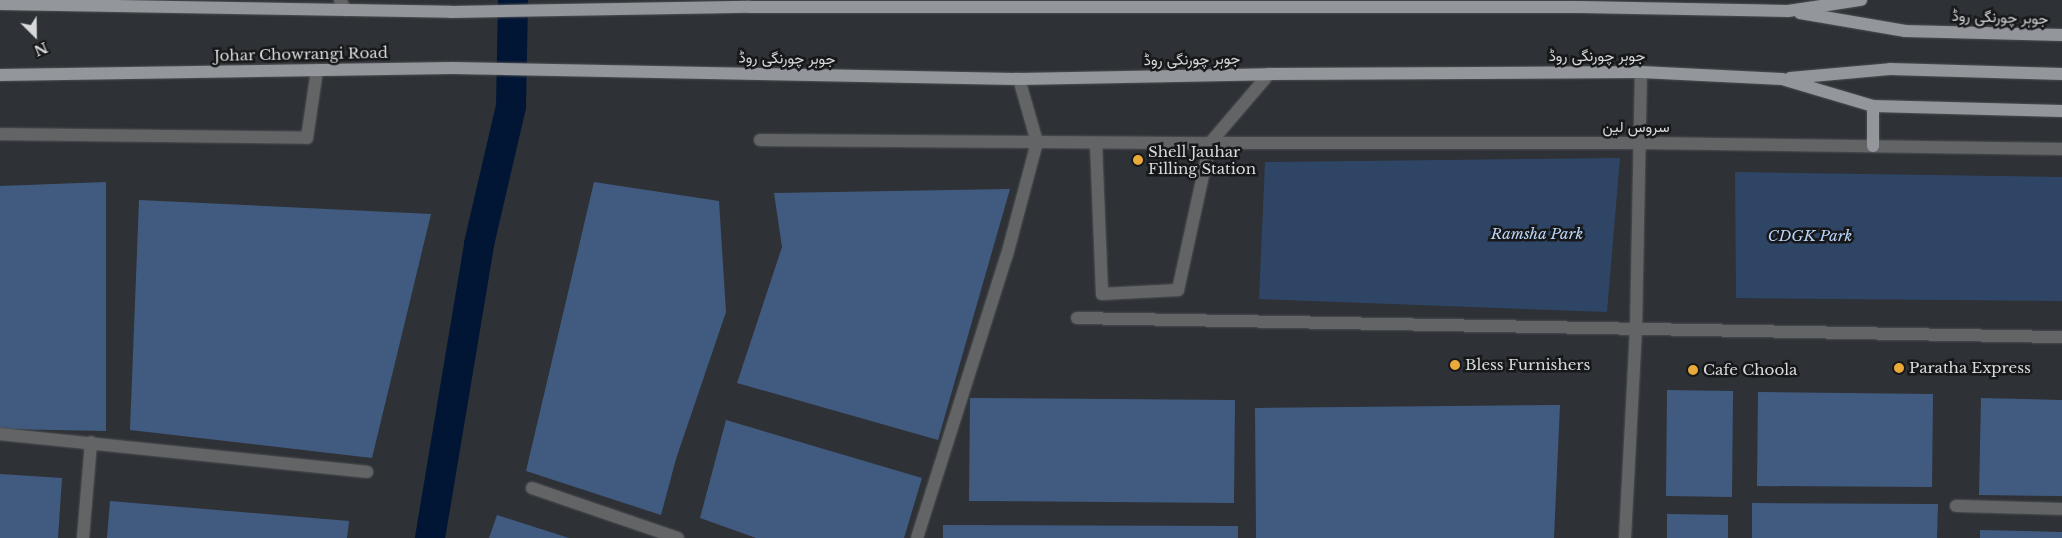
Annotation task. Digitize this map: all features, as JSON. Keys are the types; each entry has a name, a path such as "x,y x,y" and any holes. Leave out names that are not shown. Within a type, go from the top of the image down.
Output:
{"main road":[{"name":"جوہر چورنگی روڈ","path":"1788,11 1861,0"},
{"path":"0,4 343,5"},
{"name":"جوہر چورنگی روڈ","path":"343,5 452,12 603,10 749,4 1580,7 1788,11 1905,31 2062,35"},
{"name":"Johar Chowrangi Road","path":"0,75 452,68 602,71"},
{"name":"جوہر چورنگی روڈ","path":"602,71 1019,79 1269,74 1641,72 1782,79 1890,69 2062,74"},
{"name":"جوہر چورنگی روڈ","path":"1782,79 1873,106 2062,111"},
{"path":"1873,106 1873,146"}],"street":[{"path":"0,134 307,138 317,70"},
{"path":"1624,538 1636,329 1641,72"},
{"path":"1096,143 1102,294 1178,290 1210,142 1269,74"},
{"path":"918,538 1004,264 1037,142 1019,79"},
{"name":"سروس لین","path":"760,140 1096,143 1640,142 2062,149"},
{"path":"1077,318 2062,338"},
{"path":"0,434 366,472"},
{"path":"83,538 91,442"},
{"path":"532,488 678,538"},
{"path":"1956,506 2062,509"}],"green space":[{"name":"Ramsha Park","path":"1620,158 1607,312 1259,299 1265,162"},
{"name":"CDGK Park","path":"1735,172 2062,177 2062,301 1736,298"}],"building":[{"path":"106,182 106,431 0,429 0,186"},
{"path":"594,182 719,201 726,312 676,459 661,515 526,471"},
{"path":"1010,189 938,440 737,383 782,247 774,193"},
{"path":"139,200 431,214 372,458 130,430"},
{"path":"1667,390 1733,391 1732,497 1666,496"},
{"path":"1758,392 1933,394 1932,487 1757,486"},
{"path":"970,398 1235,400 1234,503 969,501"},
{"path":"1981,398 2062,400 2062,496 1979,495"},
{"path":"1560,405 1554,538 1256,538 1255,408"},
{"path":"726,420 922,478 904,538 756,538 700,518"},
{"path":"0,474 62,478 58,538 0,538"},
{"path":"110,501 349,521 347,538 107,538"},
{"path":"1752,503 1938,504 1937,538 1752,538"},
{"path":"1667,514 1728,515 1728,538 1667,538"},
{"path":"497,515 569,538 489,538"},
{"path":"943,525 1238,526 1238,538 943,538"},
{"path":"1980,530 2062,532 2062,538 1980,538"}],"waterway":[{"path":"430,538 479,244 511,106 513,0"}],"place":[{"name":"Shell Jauhar Filling Station","path":"1138,160"},
{"name":"Bless Furnishers","path":"1455,365"},
{"name":"Paratha Express","path":"1899,368"},
{"name":"Cafe Choola","path":"1693,370"}]}
